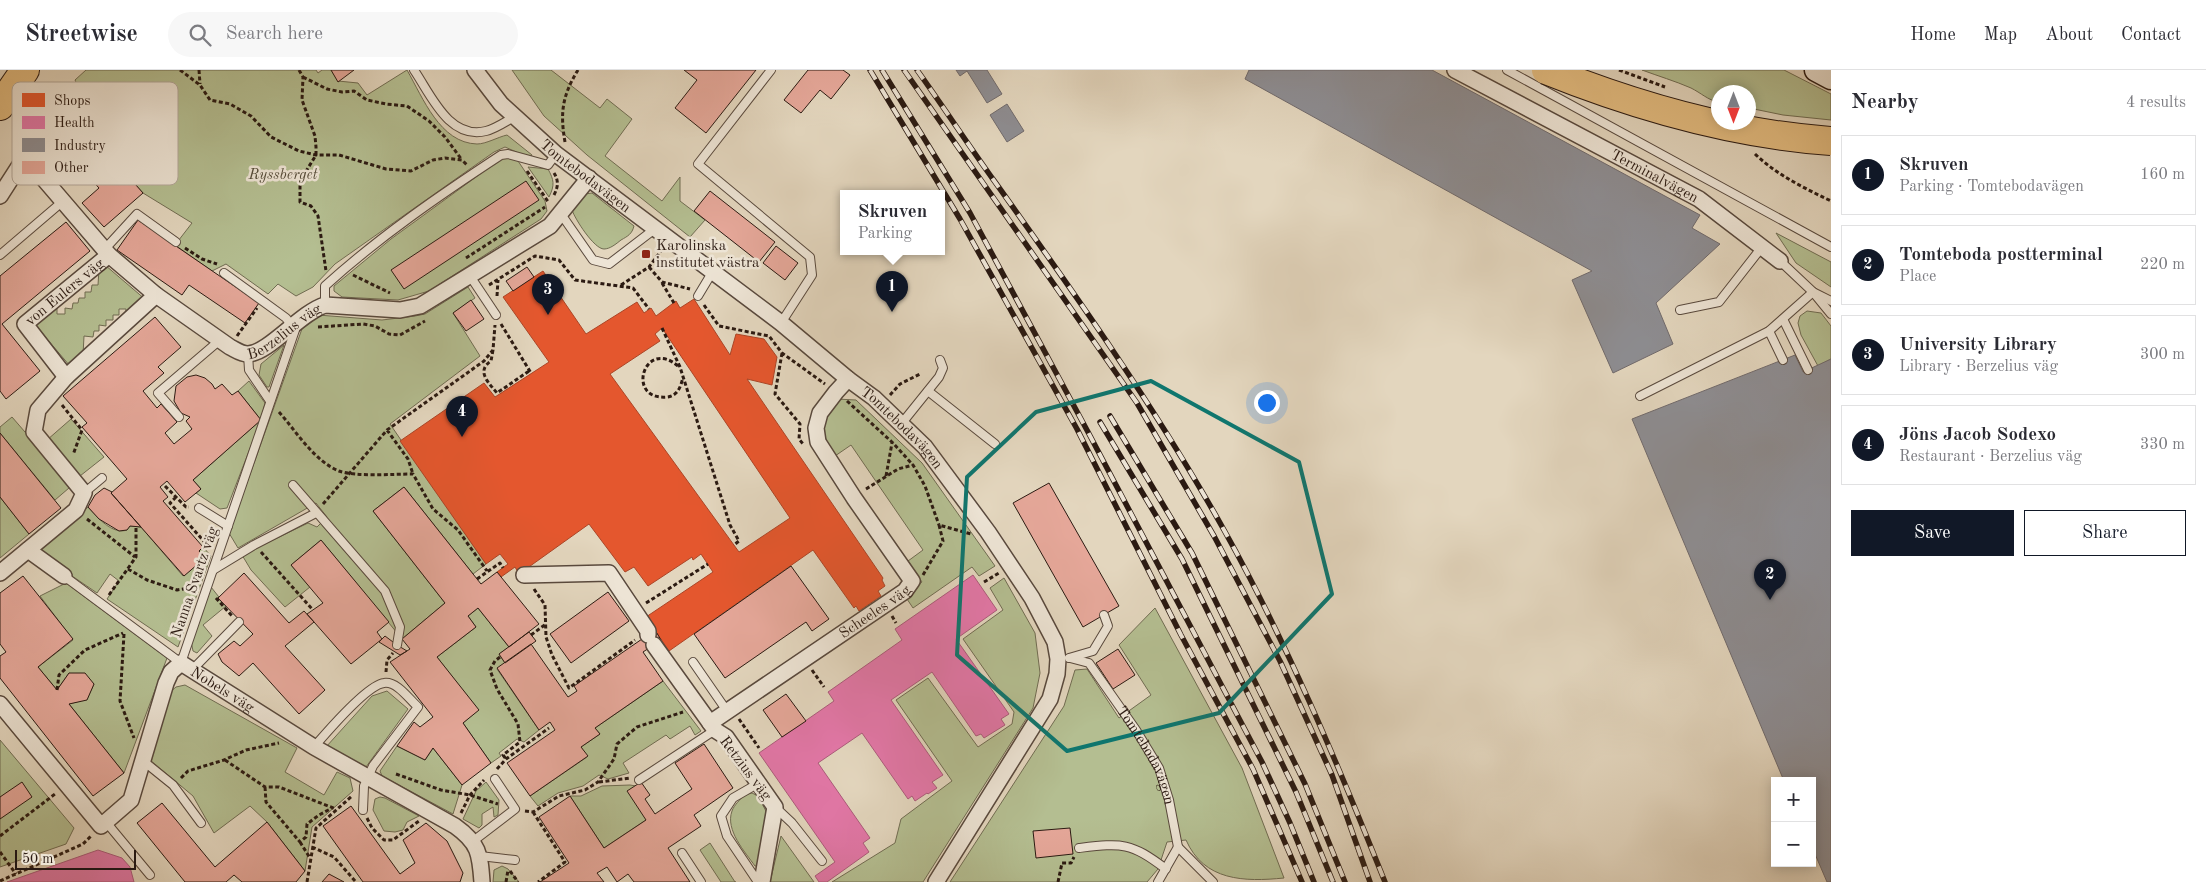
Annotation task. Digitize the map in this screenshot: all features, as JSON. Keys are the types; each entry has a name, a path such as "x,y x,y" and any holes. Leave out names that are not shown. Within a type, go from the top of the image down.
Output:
{"highway":[{"path":"17,82 25,70"},
{"path":"1546,70 1636,103 1709,123 1766,134 1831,141"},
{"path":"0,106 12,89"}],"main road":[{"path":"1816,70 1831,78"}],"street":[{"name":"Tomtebodavägen","path":"475,70 514,117 556,154 781,323 848,380 874,398 902,424 925,447 988,532 1032,598 1064,658 1050,699 936,882"},
{"name":"Tomtebodavägen","path":"480,70 487,86"},
{"name":"Terminalvägen","path":"1455,70 1699,199 1780,261"},
{"name":"Berzelius väg","path":"0,196 12,177"},
{"name":"Berzelius väg","path":"48,185 107,252 156,295 238,352 248,354 259,351 315,308 324,304 400,310 420,306 550,226 554,213 589,178"},
{"name":"von Eulers väg","path":"66,376 25,324 107,252"},
{"path":"0,573 76,510 84,493 34,432 38,410 66,376 156,295"},
{"name":"Scheeles väg","path":"712,727 729,710 905,591 912,582 818,442 816,428 820,414 836,392 848,380"},
{"path":"28,550 64,576"},
{"name":"Retzius väg","path":"524,575 609,573 650,637 712,727 726,737 775,807 760,882"},
{"name":"Nobels väg","path":"103,824 131,800 166,683 171,672 186,666 314,747 466,834 480,856 482,882"},
{"path":"0,704 66,785 103,824"}],"lane":[{"path":"414,70 443,114 454,126 469,131 486,131 514,117"},
{"path":"771,70 698,164 810,256 812,275 781,323"},
{"path":"1507,70 1831,247"},
{"path":"324,304 325,286 343,270 388,233 501,155 508,154 517,157 556,154"},
{"path":"0,255 62,202"},
{"path":"554,213 593,260 609,264 656,228"},
{"path":"107,252 137,214 176,242"},
{"path":"1680,310 1719,302 1762,247"},
{"name":"Terminalvägen","path":"1780,261 1813,292 1831,314"},
{"path":"698,296 713,271"},
{"path":"224,273 263,300 292,325"},
{"path":"470,276 496,315"},
{"path":"1640,396 1769,332 1813,292 1831,301"},
{"path":"1783,318 1808,370"},
{"name":"Nanna Svartz väg","path":"186,666 212,571 295,330 292,325"},
{"path":"1769,332 1783,360"},
{"path":"179,417 158,393 225,343"},
{"path":"248,354 249,370 270,401"},
{"path":"902,424 939,377 943,368 940,360"},
{"path":"928,391 995,444"},
{"path":"84,493 102,478"},
{"path":"293,485 385,591 400,627 397,645"},
{"path":"199,508 228,526"},
{"path":"212,571 254,544 316,513"},
{"path":"64,576 186,666 239,622"},
{"path":"1064,658 1093,651 1108,626 1104,615"},
{"name":"Tomtebodavägen","path":"1064,658 1089,664 1136,730 1159,768 1169,800 1178,847"},
{"path":"693,662 729,710"},
{"path":"314,747 369,689 384,683 395,685 418,707 368,777 363,810"},
{"path":"639,780 712,727"},
{"path":"142,760 173,785 201,823"},
{"path":"472,842 515,809 495,779"},
{"path":"759,783 733,798 721,816 727,836 760,882"},
{"path":"775,807 792,823 822,861"},
{"path":"103,824 150,875"},
{"path":"1079,848 1118,845 1130,847 1144,852 1166,869"},
{"path":"1158,882 1178,847 1213,882"},
{"path":"682,853 701,882"},
{"path":"480,856 515,860"}],"path":[{"path":"180,70 200,85 210,100 230,104 251,116 271,136 299,150 316,155 339,155 386,169 411,171 433,160 445,158 462,160"},
{"path":"199,70 200,85"},
{"path":"299,70 303,77 302,100 315,136 316,155 300,181 300,202 312,206 318,216 327,264 325,286"},
{"path":"465,258 549,204 557,189 556,154 562,108 567,88 578,70"},
{"path":"303,77 327,89 354,92 367,100 407,106 429,121 445,136 462,160 475,172"},
{"path":"517,157 554,213"},
{"path":"1765,164 1791,181 1831,201"},
{"path":"189,251 202,259 217,264 224,273"},
{"path":"649,266 662,282 674,303"},
{"path":"343,270 389,293 394,293"},
{"path":"496,315 530,372 497,393 484,376 483,371 485,365 491,361 493,350 498,279"},
{"path":"662,282 692,289 719,326 769,336 782,353 836,392"},
{"path":"620,286 633,288 649,309"},
{"path":"225,343 263,300"},
{"path":"662,328 680,366 730,525 739,541 734,544"},
{"path":"316,513 387,430 484,361 493,350"},
{"path":"680,366 673,361 660,358 651,361 644,370 642,380 647,392 657,398 671,397 680,389 683,377"},
{"path":"53,393 82,430 66,472"},
{"path":"270,401 316,455 338,470 350,473 412,474"},
{"path":"387,430 408,458 412,474 434,509 458,530 488,571"},
{"path":"885,477 892,443"},
{"path":"854,498 898,469 913,465"},
{"path":"166,486 186,507 199,508"},
{"path":"176,497 170,503 217,557"},
{"path":"76,510 136,558"},
{"path":"912,582 926,573 943,541 939,525 982,537 988,532"},
{"path":"102,604 136,558 136,527"},
{"path":"254,544 313,610"},
{"path":"477,579 500,563 503,568"},
{"path":"634,610 708,564"},
{"path":"128,569 147,580 177,590 208,584"},
{"path":"524,575 545,605 546,637 552,654 569,688 650,637"},
{"path":"124,620 120,701 142,760"},
{"path":"531,635 547,624"},
{"path":"57,690 59,675 85,650 124,633"},
{"path":"388,660 392,656"},
{"path":"500,657 495,661 490,670 497,689 518,724 520,742 503,755 506,759"},
{"path":"307,882 316,828 368,777 470,795 515,809 533,812 559,796 585,790 598,782 604,777 614,759 617,744 637,727 699,708"},
{"path":"729,710 759,748"},
{"path":"173,785 188,771 224,760 246,750 279,744"},
{"path":"224,760 265,787 279,787 335,809"},
{"path":"598,782 626,778"},
{"path":"0,836 66,785"},
{"path":"265,787 266,802 300,842 310,859"},
{"path":"300,842 306,837 307,824 319,815 335,809"},
{"path":"363,810 372,828 384,840 393,840 432,813"},
{"path":"533,812 566,862 538,882"},
{"path":"0,882 83,844 103,824"},
{"path":"312,847 334,857 356,882"},
{"path":"1058,882 1062,863 1071,863 1079,848"},
{"path":"0,852 16,874"},
{"path":"508,869 518,882"}],"highlighted area":[{"path":"1151,381 1299,462 1332,594 1219,713 1067,751 957,655 967,477 1036,412"}],"green space":[{"name":"Ryssberget","path":"86,70 316,70 318,73 322,70 331,70 338,81 358,83 367,95 407,70 434,117 453,136 464,142 477,144 507,135 532,155 530,158 505,147 494,152 335,264 313,287 296,296 278,284 268,294 226,264 212,271 175,245 192,223 143,193 136,185 178,185 178,82 76,82 75,80"},
{"path":"512,70 551,70 600,108 607,99 632,119 605,156 662,201 680,177 680,201 705,220 690,237 587,155 544,116"},
{"path":"1642,70 1784,70 1831,94 1831,120 1783,115 1756,109 1756,85 1711,85 1711,100 1691,88"},
{"path":"512,157 518,161 545,201 547,211 541,219 429,291 398,300 342,297 334,291 334,286 391,239 502,158"},
{"path":"528,167 548,169 553,183 549,197"},
{"path":"592,193 634,226 628,236 606,249 600,248 590,239 572,210 585,194"},
{"path":"1776,233 1831,262 1831,287 1796,263"},
{"path":"105,265 146,300 125,318 126,309 119,309 119,315 113,315 113,320 106,320 106,326 99,325 99,331 94,331 93,337 84,336 83,355 70,366 35,325 57,303 57,314 65,314 65,308 72,309 73,303 78,303 79,298 85,298 85,292 91,292 92,285 98,285 99,269"},
{"path":"468,287 475,298 453,313 480,356 390,424 486,564 473,574 404,487 373,511 445,603 402,639 321,540 291,565 310,587 285,607 251,570 242,555 308,523 317,527 327,517 316,503 238,548 229,533 303,326 318,315 382,320 425,314"},
{"path":"1807,311 1821,313 1831,326 1831,359 1818,366 1801,335 1798,323 1800,316"},
{"path":"284,345 269,387 267,387 259,375 261,364"},
{"path":"249,381 265,403 261,420 238,391"},
{"path":"836,399 856,400 922,463 995,566 979,576 972,567 913,608 905,596 922,582 908,561 923,550 851,445 835,456 826,440 824,428 827,415"},
{"path":"12,417 70,484 69,488 55,500 0,433 0,427"},
{"path":"71,419 104,457 80,476 77,476 47,440"},
{"path":"261,420 227,508 220,509 196,493 201,489 193,480"},
{"path":"0,497 29,534 0,558"},
{"path":"88,507 110,528 121,531 127,530 130,526 141,527 183,576 205,558 199,551 203,547 211,556 178,647 107,599 119,581 110,574 97,593 37,552"},
{"path":"1004,578 1035,633 1040,673 1033,708 923,882 832,882 895,843 901,819 952,781 896,700 928,678 978,747 1012,724 1014,712 963,639 1003,610 990,588"},
{"path":"66,583 167,658 124,773 69,704 87,699 94,684 69,673 57,690 38,667 73,640 40,596"},
{"path":"211,587 226,606 203,625 212,636 197,653 193,651 191,641"},
{"path":"478,608 509,647 499,654 505,663 497,669 539,730 524,742 517,739 499,753 501,756 491,763 463,723 478,710 437,657 476,627 468,616"},
{"path":"1155,608 1242,768 1284,878 1240,879 1214,871 1203,864 1194,854 1186,840 1167,842 1158,869 1147,882 950,882 1064,706 1075,670 1087,669 1119,718 1151,695 1119,645"},
{"path":"663,681 701,731 695,735 690,726 670,739 666,735 623,763 629,773 608,779 599,775 583,786 558,793 538,806 530,796 587,757 581,747 600,734 595,728"},
{"path":"185,685 297,748 285,772 324,795 337,772 350,778 353,791 312,827 305,871 267,822 250,806 214,833 193,796 149,759 170,692 176,687"},
{"path":"387,691 408,709 366,767 326,747 372,696"},
{"path":"0,740 74,828 66,844 0,867"},
{"path":"397,746 425,760 433,748 462,785 453,814 382,776 380,771"},
{"path":"486,782 499,800 498,815 494,817 493,807 482,814 482,825 479,828 463,819 476,791"},
{"path":"602,786 636,786 646,820 604,848 570,796 581,796"},
{"path":"752,793 758,796 767,813 759,866 755,866 741,847 731,826 734,807 744,795"},
{"path":"380,797 419,816 407,822 403,830 395,832 384,831 373,810 375,799"},
{"path":"781,836 814,882 770,882"},
{"path":"710,843 735,882 721,882 700,850"},
{"path":"502,866 508,869 519,882 493,882 494,870"}],"building: Shops":[{"path":"543,271 586,334 637,302 644,313 651,308 656,316 676,301 680,308 694,299 730,355 736,334 764,339 777,357 772,385 747,379 883,578 885,586 878,591 881,596 859,611 856,606 854,608 813,550 669,651 646,617 713,572 701,554 693,560 692,557 648,586 634,567 625,572 589,524 519,574 515,567 501,577 497,572 508,564 500,554 486,564 400,441 484,383 495,397 549,362 503,297","holes":["662,328 790,518 739,552 610,374 660,341 655,334"]}],"building: Health":[{"path":"973,575 997,610 956,639 1009,714 1001,719 1005,725 984,738 981,734 976,736 932,672 891,700 943,775 932,782 937,788 915,801 912,796 908,799 862,733 818,763 870,838 863,843 869,852 827,882 819,882 815,876 835,862 759,753 834,701 828,692 902,640 895,629"},
{"path":"98,850 122,858 130,867 134,882 7,882"}],"building: Industry":[{"path":"956,70 987,70 1002,94 987,103 967,71 960,76"},
{"path":"1249,70 1432,70 1700,215 1692,228 1720,244 1656,303 1673,344 1613,373 1572,280 1592,271 1245,79"},
{"path":"1007,104 1024,131 1007,142 990,115"},
{"path":"1795,355 1803,372 1831,359 1831,882 1827,882 1816,856 1816,777 1782,777 1632,419"}],"building: Other":[{"path":"331,70 354,70 338,82"},
{"path":"684,70 756,70 706,133 675,108 697,80"},
{"path":"808,70 843,70 850,75 831,99 820,90 801,113 784,100"},
{"path":"526,181 539,200 404,289 391,270"},
{"path":"96,185 136,185 143,193 104,227 82,203 99,188"},
{"path":"710,191 775,242 759,262 694,211"},
{"path":"138,220 259,303 245,323 189,285 182,295 117,250"},
{"path":"66,222 90,251 2,324 40,371 6,399 0,391 0,276"},
{"path":"776,246 798,263 785,280 763,263"},
{"path":"527,267 534,277 513,291 506,281"},
{"path":"471,300 484,319 466,331 453,313"},
{"path":"155,317 181,347 158,367 164,373 143,391 157,408 161,404 177,422 165,433 174,444 192,429 186,421 190,417 181,413 174,401 176,386 187,377 196,375 205,378 215,389 222,384 232,395 238,391 261,420 193,480 201,489 185,502 167,481 160,487 168,497 163,501 203,547 199,551 205,558 184,576 111,493 127,479 82,427 87,423 63,396"},
{"path":"0,433 61,508 29,534 0,497"},
{"path":"1049,483 1119,606 1083,627 1013,503"},
{"path":"404,487 481,584 497,572 539,624 509,647 478,608 468,616 476,627 437,657 479,710 463,723 491,763 462,785 433,748 425,760 397,746 414,722 420,727 433,717 390,662 410,649 402,639 445,603 373,511"},
{"path":"104,488 112,492 141,527 130,526 127,530 119,531 99,519 88,507 95,495"},
{"path":"321,540 389,622 377,632 382,639 351,664 307,614 323,603 291,565"},
{"path":"791,566 829,619 812,631 806,622 725,678 694,634"},
{"path":"244,573 289,623 304,611 314,622 285,646 325,690 299,714 253,663 239,676 222,662 218,654 234,641 240,646 253,634 218,598"},
{"path":"23,576 73,639 38,667 57,690 69,673 85,673 94,684 87,700 69,704 124,773 93,796 0,678 0,656 6,652 0,644 0,593"},
{"path":"608,592 629,621 571,663 550,634"},
{"path":"655,630 661,640 643,652 663,681 595,728 600,734 581,747 588,756 530,796 507,763 555,730 550,722 539,730 497,668 531,644 568,697 577,691 574,686"},
{"path":"529,632 536,641 505,663 499,654"},
{"path":"385,636 407,651 400,655 379,642"},
{"path":"1118,649 1135,675 1113,689 1096,663"},
{"path":"786,694 806,721 782,737 763,710"},
{"path":"704,744 733,788 694,815 701,826 668,848 690,882 634,882 628,874 617,882 607,867 597,873 604,882 540,882 569,863 539,817 570,796 604,848 646,820 627,791 641,782 650,795 645,799 655,814 692,789 675,763"},
{"path":"22,782 32,797 0,819 0,797"},
{"path":"162,803 215,867 267,822 305,871 296,882 242,882 234,875 226,882 185,882 137,823"},
{"path":"351,806 400,874 415,863 403,840 426,823 447,841 463,873 460,882 363,882 323,826"},
{"path":"1070,828 1073,854 1036,858 1033,831"},
{"path":"329,874 344,882 322,882"}],"railway":[{"path":"870,70 942,190"},
{"path":"882,70 970,213 1088,432 1262,762 1314,882"},
{"path":"904,70 1137,403 1214,536 1280,661 1332,775 1370,882"},
{"path":"917,70 1112,349 1170,438 1224,530 1290,659 1330,748 1385,882"},
{"path":"945,194 1077,429 1181,635 1253,769 1302,882"},
{"path":"1110,416 1192,553 1305,784 1345,882"},
{"path":"1100,422 1182,559 1296,792 1333,882"}],"place":[{"name":"Karolinska institutet västra","path":"646,254"},
{"name":"Skruven","path":"892,312"},
{"name":"University Library","path":"548,315"},
{"name":"Jöns Jacob Sodexo","path":"462,437"},
{"name":"Tomteboda postterminal","path":"1770,600"}]}
